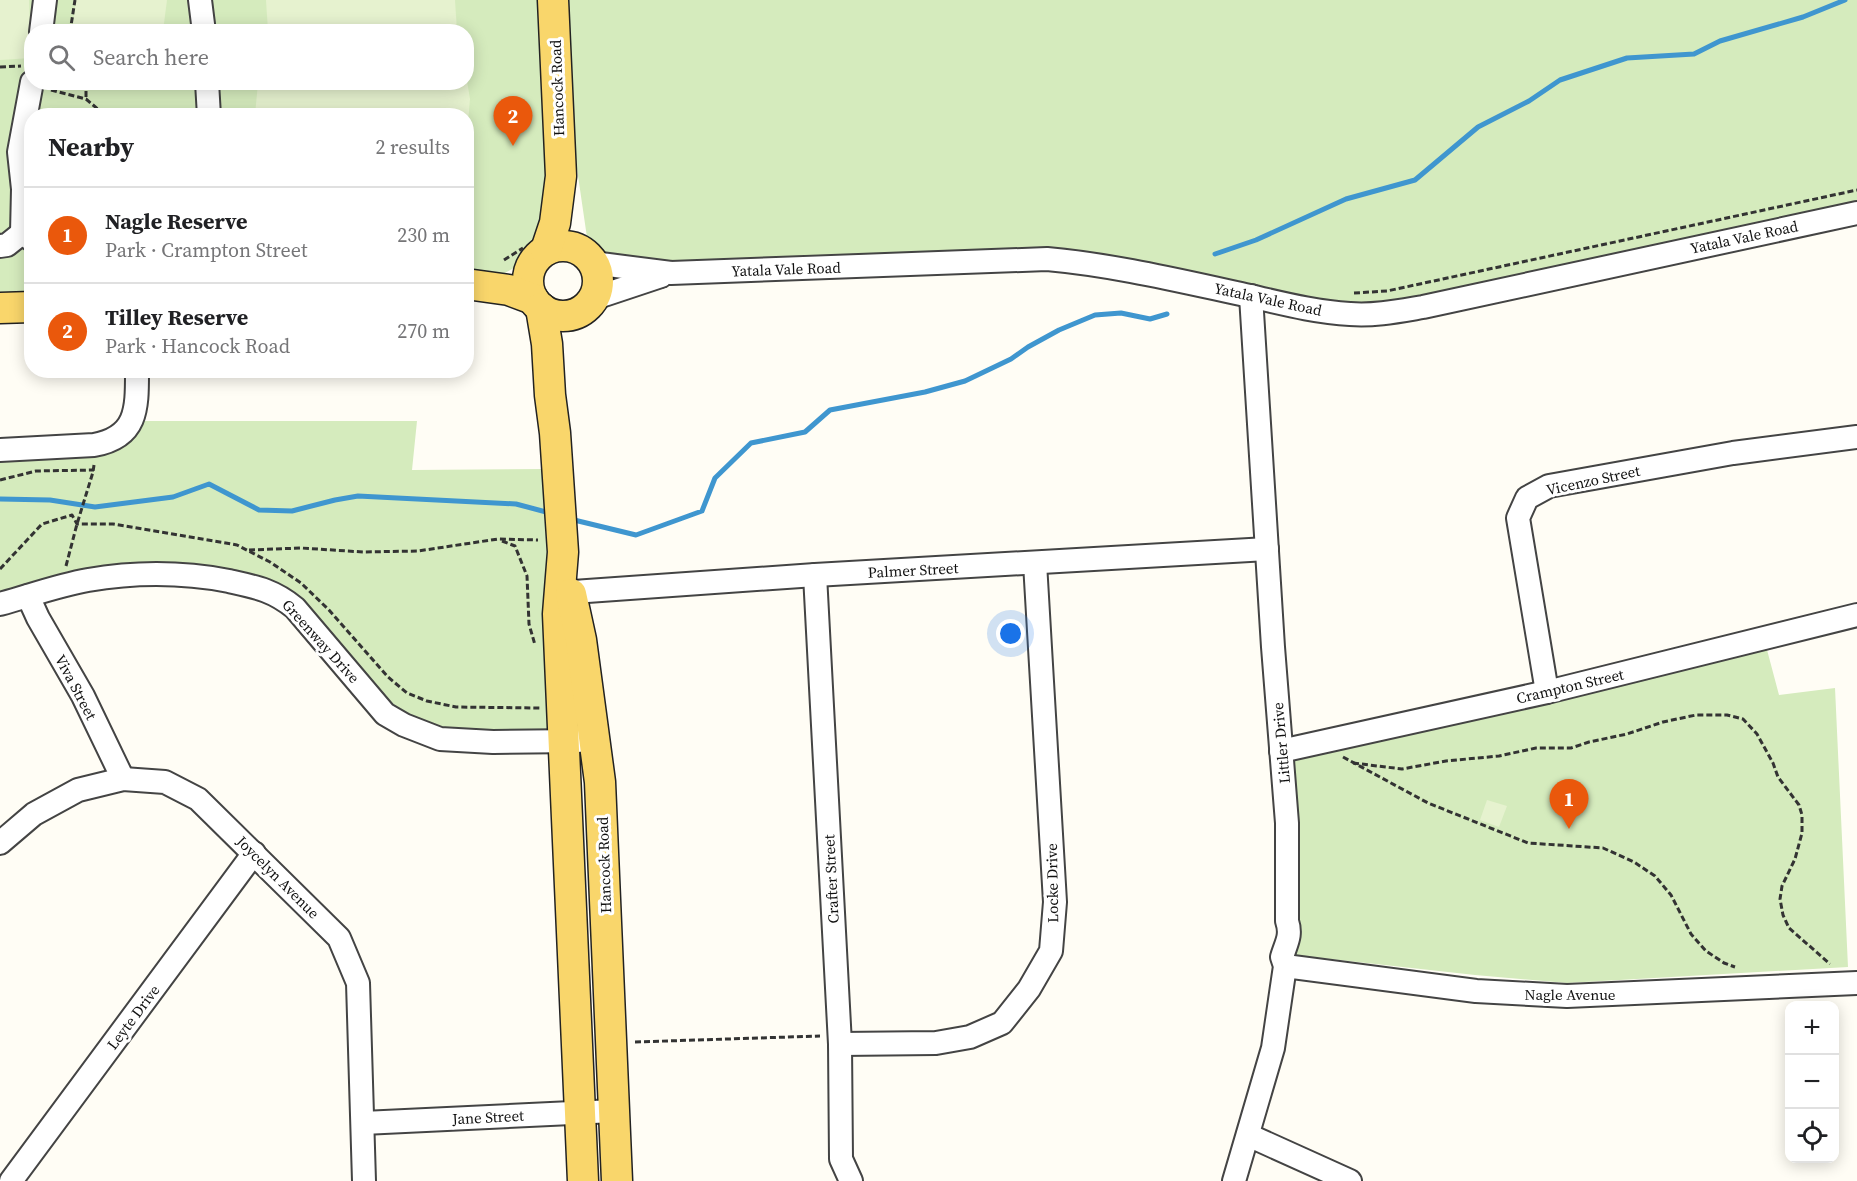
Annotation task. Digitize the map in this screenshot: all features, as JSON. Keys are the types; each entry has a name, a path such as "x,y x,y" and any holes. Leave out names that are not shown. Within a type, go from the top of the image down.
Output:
{"main road":[{"name":"Hancock Road","path":"540,255 555,223 561,176 554,0"},
{"name":"Hancock Road","path":"561,176 587,257"},
{"path":"474,282 566,246 587,257 597,273 597,284 584,306 558,315 518,292 474,285"},
{"path":"537,303 529,288 528,276 540,255"},
{"name":"Hancock Road","path":"537,303 547,344 565,593 581,640 600,782 617,1181"},
{"name":"Hancock Road","path":"555,433 561,410 563,347 584,306"},
{"path":"0,308 24,307"},
{"name":"Hancock Road","path":"565,593 558,614 584,1181"}],"street":[{"path":"42,24 45,0"},
{"path":"24,208 22,189 9,147 28,90"},
{"path":"207,90 209,108"},
{"name":"Yatala Vale Road","path":"587,257 671,273 1047,259 1106,266 1317,311 1351,315 1381,314 1423,307 1857,213"},
{"path":"0,246 24,237"},
{"name":"Yatala Vale Road","path":"584,306 671,273"},
{"name":"Littler Drive","path":"1234,1181 1273,1048 1285,966 1282,957 1290,938 1287,921 1287,823 1251,297"},
{"path":"0,450 94,446 120,438 128,430 133,416 136,378"},
{"name":"Vicenzo Street","path":"1547,692 1518,518 1527,498 1549,486 1733,453 1857,437"},
{"name":"Palmer Street","path":"565,593 814,575 1267,549"},
{"name":"Locke Drive","path":"840,1040 936,1043 970,1036 1002,1023 1029,989 1051,951 1055,902 1035,563"},
{"name":"Greenway Drive","path":"0,604 87,580 130,575 173,573 255,587 280,595 295,608 385,714 405,725 440,739 493,742 595,741"},
{"name":"Crafter Street","path":"814,575 840,1040 842,1158 851,1181"},
{"name":"Viva Street","path":"28,596 38,618 83,696 123,779"},
{"name":"Crampton Street","path":"1281,751 1547,692 1857,615"},
{"name":"Joycelyn Avenue","path":"0,843 33,814 78,790 123,779 165,782 198,799 339,938 347,956 358,983 364,1181"},
{"name":"Leyte Drive","path":"11,1181 254,854"},
{"name":"Nagle Avenue","path":"1285,966 1476,991 1568,996 1855,983"},
{"name":"Jane Street","path":"363,1123 614,1111"},
{"path":"1248,1135 1350,1181"}],"path":[{"path":"71,24 75,0"},
{"path":"0,67 24,75"},
{"path":"63,90 86,99 97,108"},
{"path":"86,90 86,99"},
{"path":"1352,293 1387,291 1857,190"},
{"path":"66,566 94,470 94,446"},
{"path":"0,480 36,471 94,470"},
{"path":"247,550 418,551 561,531"},
{"path":"498,539 515,546 527,576 532,640 539,654 560,657"},
{"path":"1353,763 1402,769 1446,761 1499,756 1536,748 1571,748 1696,715 1727,715 1743,719 1757,734 1778,777 1799,805 1802,815 1802,833 1795,859 1782,886 1780,899 1783,915 1789,928 1801,941 1855,983"},
{"path":"1329,740 1336,753 1428,803 1528,843 1603,848 1635,862 1655,876 1671,895 1692,934 1706,951 1724,963 1735,967"},
{"path":"630,1042 840,1040"}],"green space":[{"path":"0,0 1857,0 1857,213 1351,315 1095,264 649,279 590,258 554,11 546,250 518,266 498,276 474,283 474,108 24,108 24,307 0,308"},
{"path":"0,0 29,0 30,24 24,24 24,58 0,60"},
{"path":"76,0 167,0 164,24 73,24"},
{"path":"266,0 455,0 457,24 268,24"},
{"path":"257,90 468,90 470,99 469,108 256,108"},
{"path":"144,421 417,421 412,470 544,469 564,742 404,725 295,608 201,576 0,601 0,452 94,445"},
{"path":"1766,646 1779,695 1835,688 1848,967 1567,983 1294,955 1297,900 1294,757"},
{"path":"1487,800 1507,806 1499,827 1480,820"}],"waterway":[{"path":"1215,254 1256,240 1346,199 1415,180 1478,127 1529,101 1560,80 1627,58 1694,54 1720,41 1803,17 1845,0"},
{"path":"570,519 636,535 702,511 715,478 751,443 805,432 830,410 925,392 965,381 1011,359 1059,330 1095,315 1121,313 1150,319 1167,314"},
{"path":"0,499 50,500 95,507 173,497 209,484 259,510 292,511 358,496 516,504 550,513"}],"place":[{"name":"Tilley Reserve","path":"513,146"},
{"name":"Nagle Reserve","path":"1569,829"}]}
